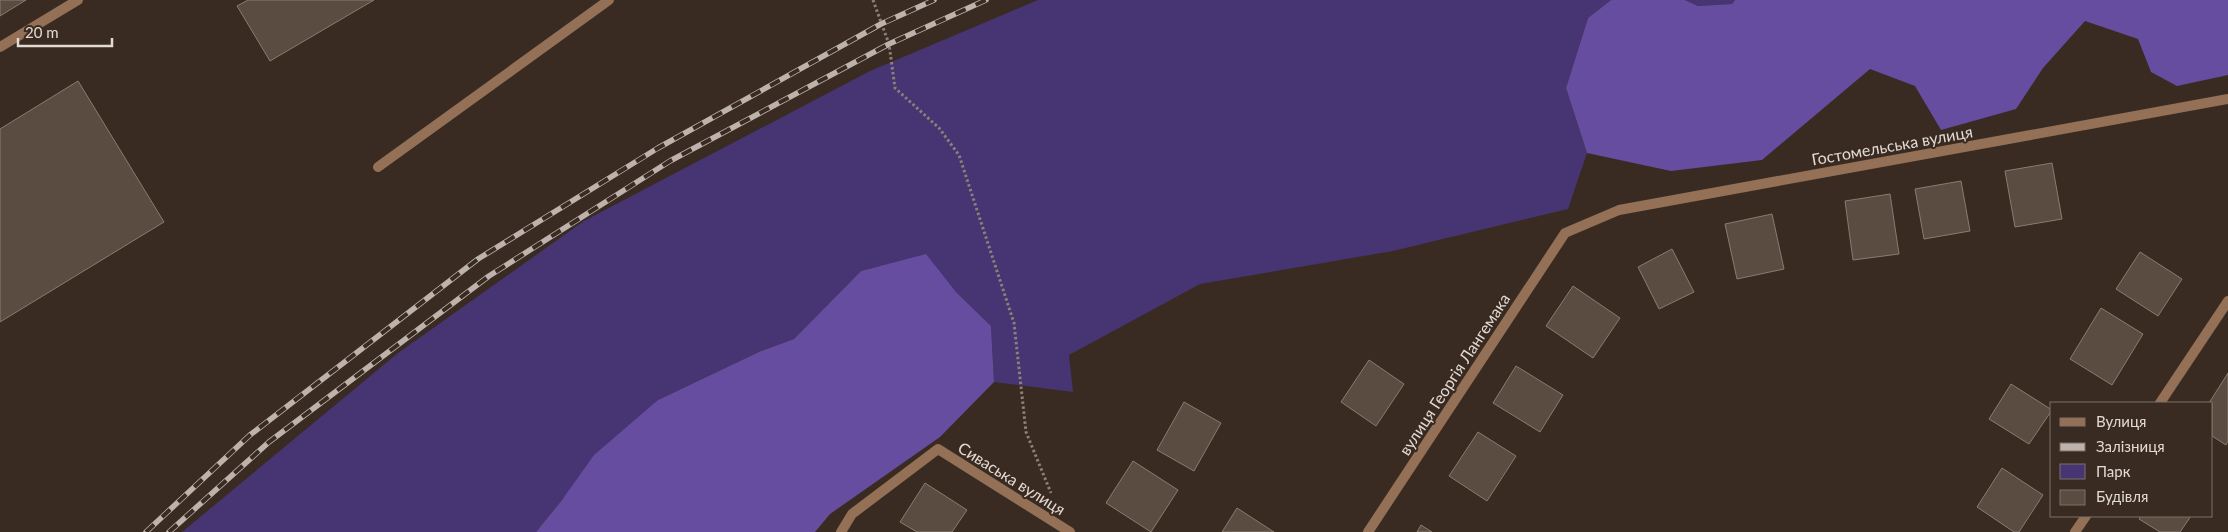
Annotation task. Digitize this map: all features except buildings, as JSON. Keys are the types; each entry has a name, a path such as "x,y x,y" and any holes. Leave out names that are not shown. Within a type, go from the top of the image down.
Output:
{"street":[{"path":"378,167 609,0"},
{"path":"0,47 73,1"},
{"name":"Гостомельська вулиця","path":"1565,234 1619,210 2228,99"},
{"name":"вулиця Георгія Лангемака","path":"1368,532 1565,234"},
{"path":"2161,402 2228,301"},
{"name":"Сиваська вулиця","path":"841,532 852,514 938,449 1068,530"},
{"path":"2076,532 2085,517"}],"path":[{"path":"873,0 889,44 895,88 939,128 959,155 1014,323 1026,432 1068,530"}],"green space":[{"path":"1038,0 1611,0 1588,18 1566,88 1587,153 1568,209 1393,251 1200,284 1069,355 1073,392 994,382 991,326 956,292 925,255 861,271 794,339 761,351 658,400 562,500 536,532 182,532 398,353 584,221 870,71"},
{"path":"1685,0 1735,0 1732,4 1698,6"}],"shaded area":[{"path":"1611,0 1685,0 1698,6 1732,4 1735,0 2228,0 2228,75 2177,86 2151,72 2138,39 2085,21 2043,68 2016,109 1941,130 1915,86 1870,69 1762,160 1671,171 1587,153 1566,88 1588,18"},
{"path":"926,254 956,292 991,326 994,382 940,437 830,514 815,532 536,532 562,500 594,455 658,400 761,351 794,339 861,271"}],"railway":[{"path":"146,532 250,435 478,259 658,148 881,24 934,0"},
{"path":"169,532 269,442 489,276 670,161 889,44 986,0"}]}
